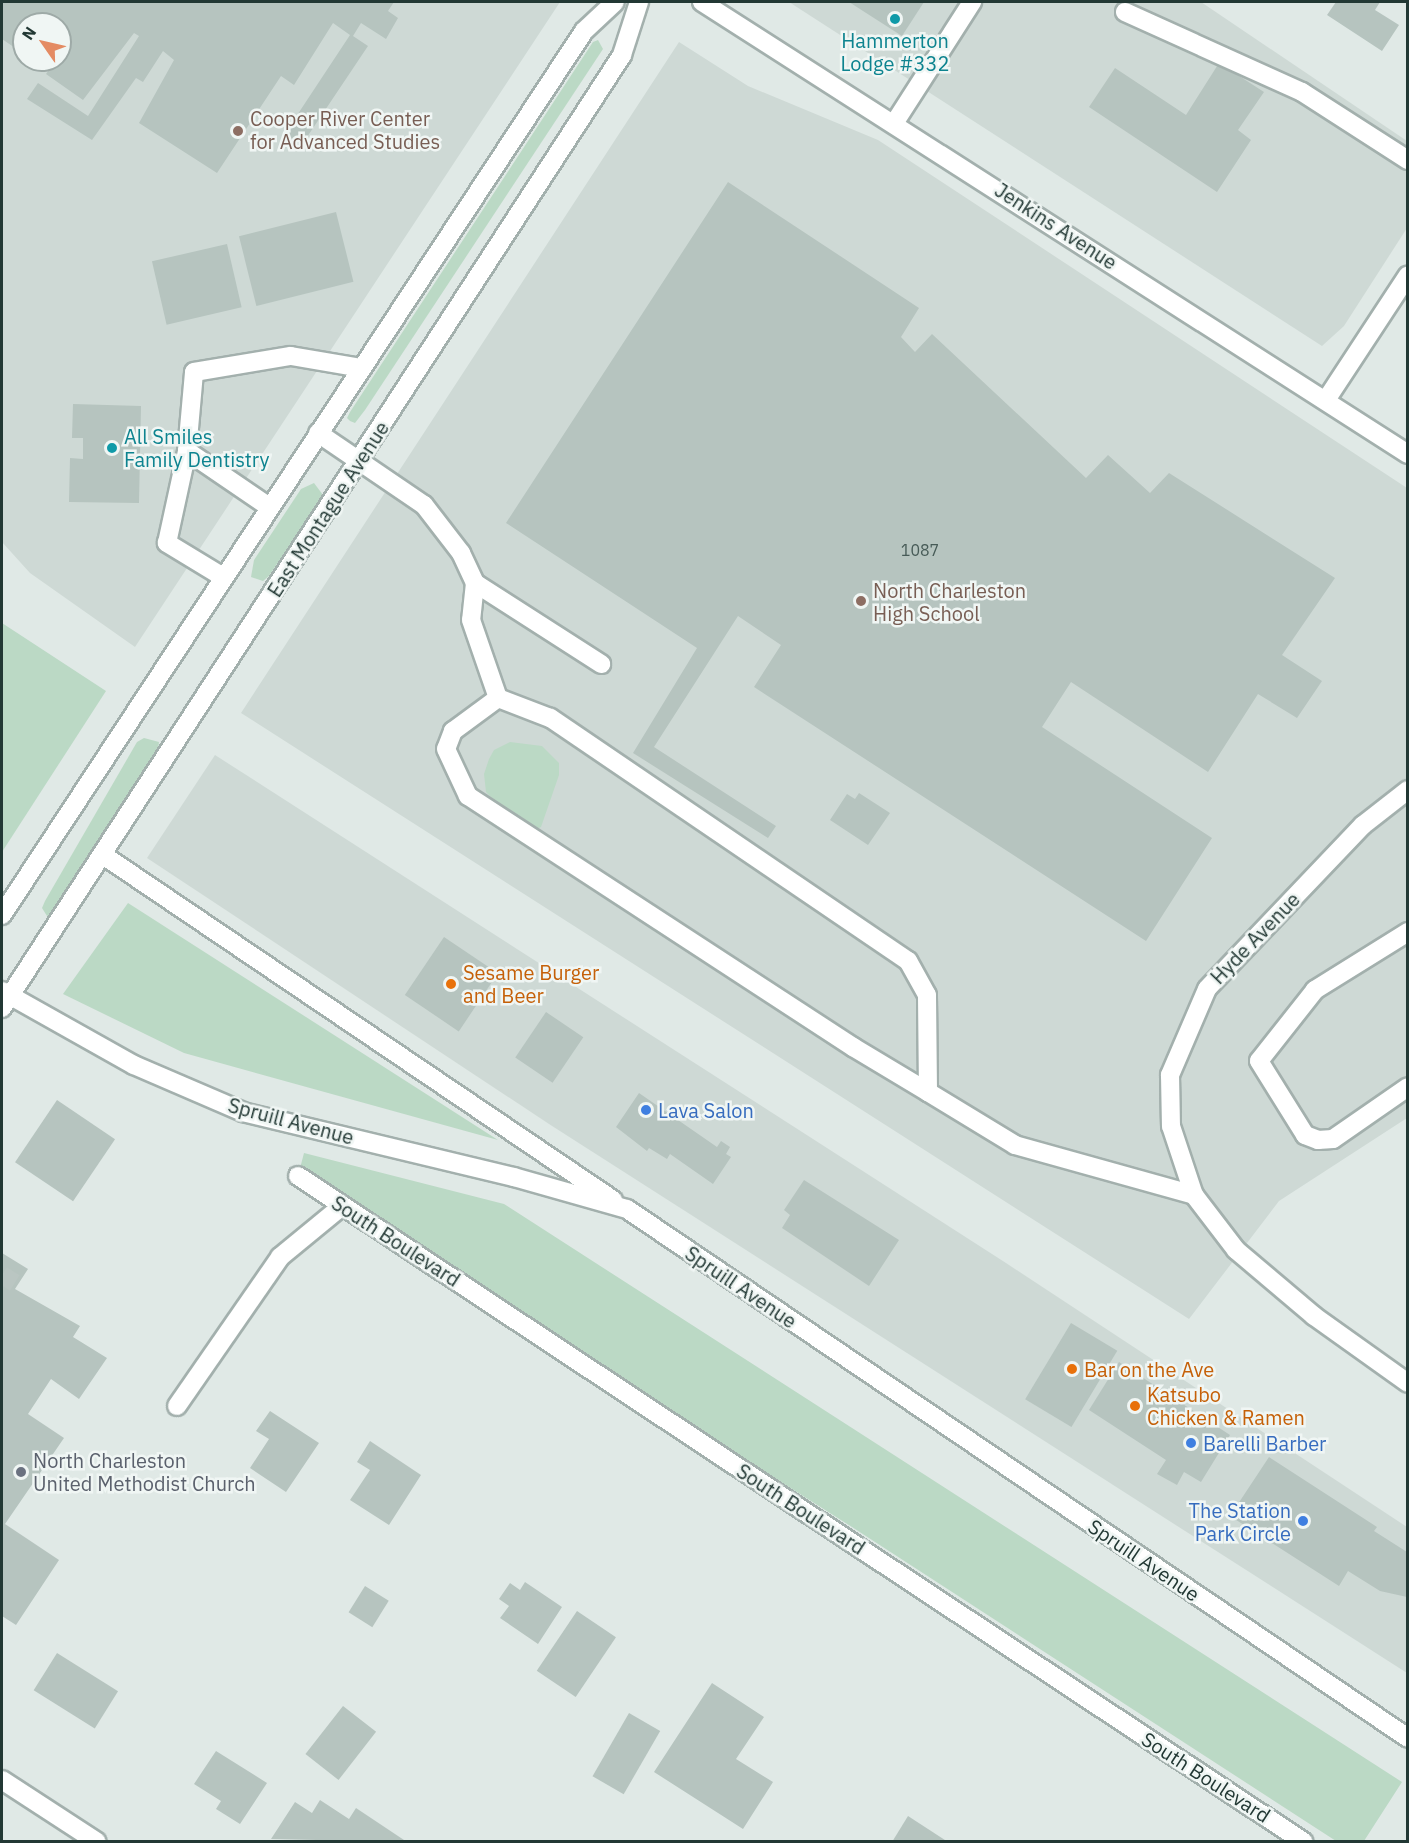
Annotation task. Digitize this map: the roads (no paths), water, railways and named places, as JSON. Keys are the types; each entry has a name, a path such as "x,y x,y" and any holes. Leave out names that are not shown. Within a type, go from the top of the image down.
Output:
{"street":[{"path":"2,915 584,32 615,2"},
{"name":"East Montague Avenue","path":"4,998 103,855 622,55 639,2"},
{"name":"Jenkins Avenue","path":"702,2 895,122 1407,454"},
{"path":"895,122 972,2"},
{"path":"1125,12 1302,92 1407,160"},
{"path":"1326,400 1407,275"},
{"path":"223,577 167,543 187,451 194,372 291,356 362,368"},
{"path":"318,433 424,505 461,553 476,583 601,664"},
{"path":"187,451 269,507"},
{"path":"476,583 471,620 498,698 550,718 908,961 927,995 928,1092"},
{"path":"498,698 453,731 446,749 468,796 928,1092 1015,1145 1194,1195"},
{"name":"Hyde Avenue","path":"1407,790 1363,825 1207,988 1170,1075 1171,1126 1194,1195 1236,1250 1314,1316 1407,1383"},
{"path":"103,855 627,1209"},
{"path":"1407,932 1315,990 1259,1061 1305,1135 1318,1140 1333,1140 1407,1087"},
{"name":"Spruill Avenue","path":"4,998 134,1065 243,1112 514,1176 627,1209 1407,1738"},
{"name":"South Boulevard","path":"298,1176 1304,1842"},
{"path":"177,1406 280,1257 342,1206"},
{"path":"2,1780 97,1842"}],"tunnel":[{"path":"2,1275 15,1283"}],"place":[{"name":"Hammerton Lodge #332","path":"895,19"},
{"name":"Cooper River Center for Advanced Studies","path":"238,131"},
{"name":"All Smiles Family Dentistry","path":"112,448"},
{"name":"North Charleston High School","path":"861,601"},
{"name":"Sesame Burger and Beer","path":"451,984"},
{"name":"Lava Salon","path":"646,1110"},
{"name":"Bar on the Ave","path":"1072,1369"},
{"name":"Katsubo Chicken & Ramen","path":"1135,1406"},
{"name":"Barelli Barber","path":"1191,1443"},
{"name":"North Charleston United Methodist Church","path":"21,1472"},
{"name":"The Station Park Circle","path":"1303,1521"}]}
